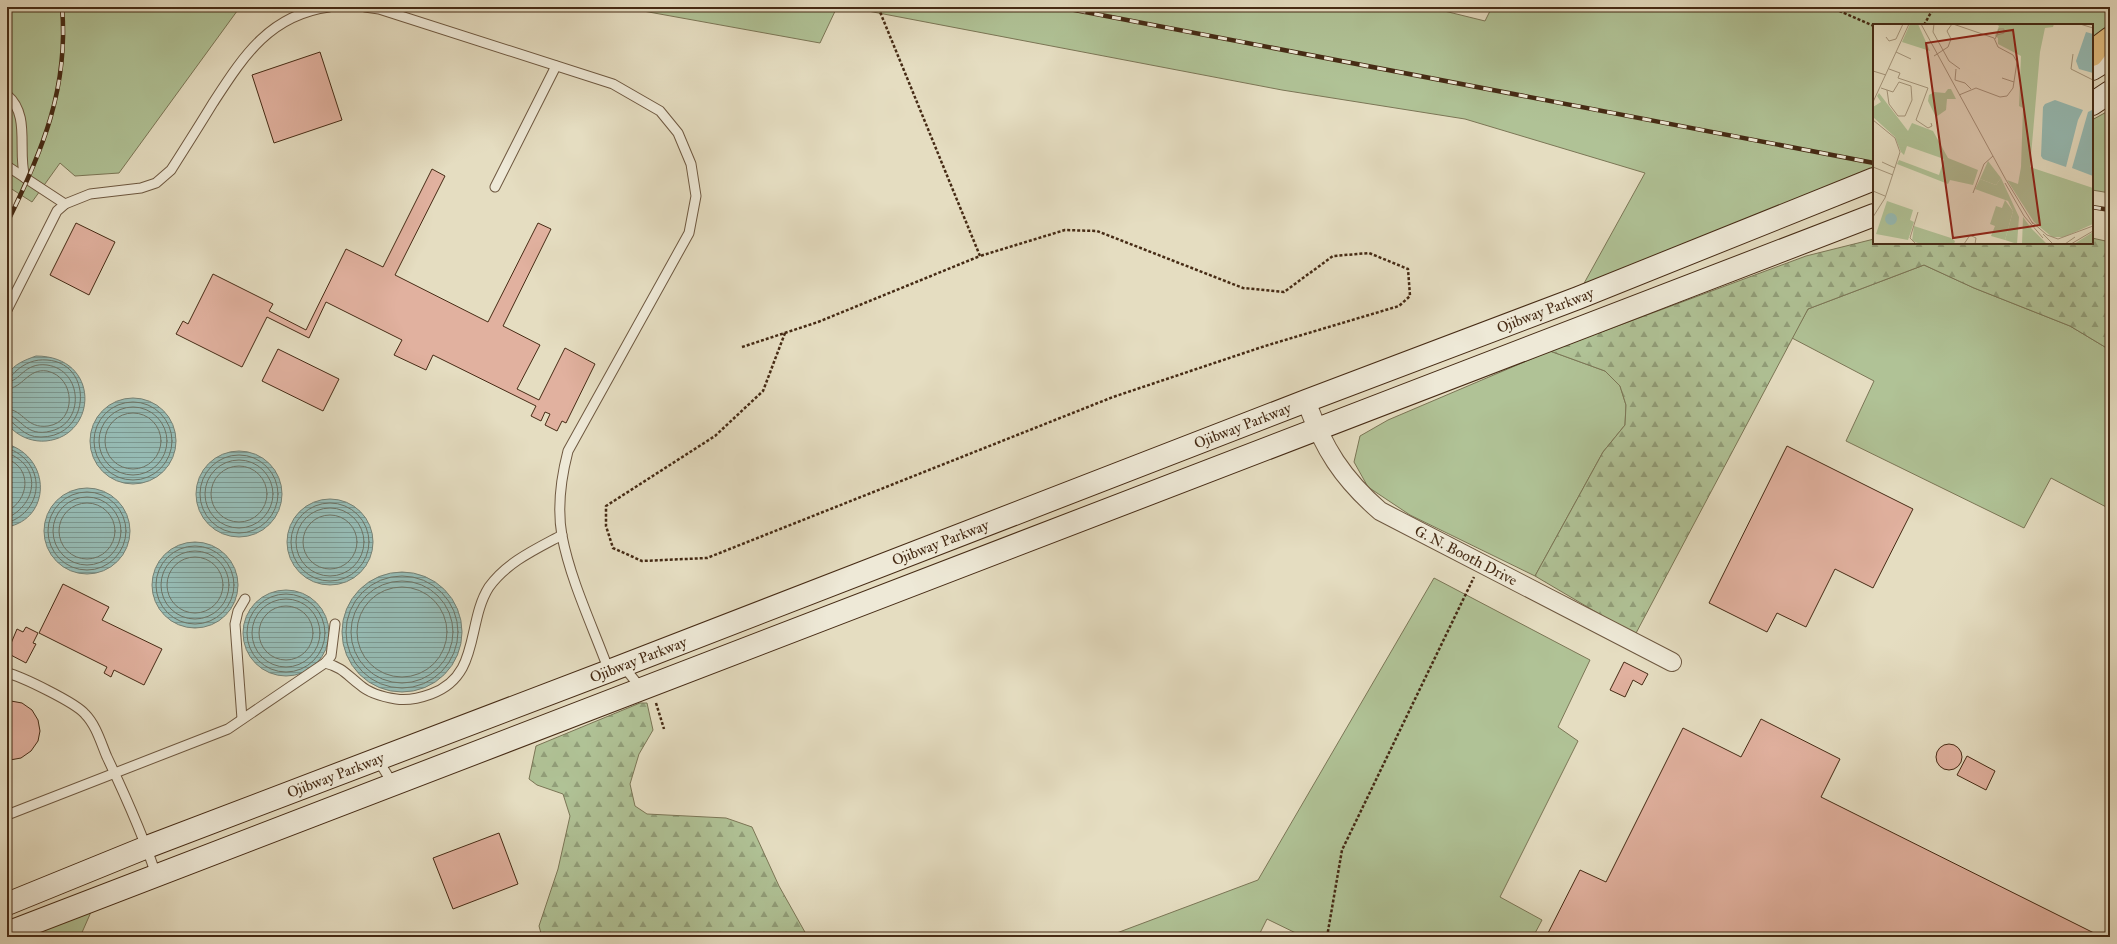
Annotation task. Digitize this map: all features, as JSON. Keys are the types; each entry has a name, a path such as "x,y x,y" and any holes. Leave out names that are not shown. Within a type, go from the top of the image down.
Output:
{"highway":[{"path":"2093,54 2098,47 2110,38"}],"main road":[{"path":"2093,68 2110,58"},
{"path":"2093,103 2110,92"},
{"name":"Ojibway Parkway","path":"7,904 147,847 616,669 1306,401 1578,298 1873,179"},
{"name":"Ojibway Parkway","path":"7,933 1873,215"}],"street":[{"name":"G. N. Booth Drive","path":"1306,401 1316,429 1334,461 1348,480 1380,511 1672,662"}],"lane":[{"path":"7,310 57,211 65,204 90,194 141,188 156,183 171,170 241,59 261,38 288,20 315,9 329,7"},
{"path":"364,7 379,9 612,84 660,111 678,133 686,151 691,164 696,196 689,234 568,451 562,475 560,506 562,535 570,565 616,669 646,686"},
{"path":"495,187 556,66"},
{"path":"7,96 18,110 22,128 21,166 25,178"},
{"path":"7,166 65,204"},
{"path":"325,663 336,666 360,686 377,695 398,700 418,699 438,692 452,680 465,665 472,645 480,606 489,588 502,571 514,562 562,535"},
{"path":"242,719 235,624 238,611 245,599"},
{"path":"7,815 228,729 325,663 330,656 335,624"},
{"path":"7,673 74,705 84,713 92,724 115,773 147,847 156,875"},
{"path":"377,759 394,784"}],"path":[{"path":"878,7 980,256"},
{"path":"1830,7 1873,26"},
{"path":"1925,24 1934,7"},
{"path":"742,347 818,322 980,256 1065,230 1097,232 1243,288 1284,292 1333,256 1369,253 1408,268 1410,296 1399,306 1265,346 1113,397 708,558 642,561 612,548 606,526 606,506 715,436 763,391 785,333"},
{"path":"1327,937 1342,850 1480,564"},
{"path":"646,686 664,729"}],"green space":[{"path":"7,7 240,7 119,173 75,176 60,163 32,202 7,186"},
{"path":"621,7 837,7 820,43"},
{"path":"847,7 1428,7 1485,21 1492,7 2110,7 2110,26 2093,39 2093,24 1873,24 1873,168 1582,287 1645,173 1465,119 1282,90"},
{"path":"2110,110 2110,193 2093,190 2093,119"},
{"path":"2093,238 2110,242 2110,350 2070,326 1974,288 1924,265 1808,309 1635,635 1535,576 1603,452 1625,425 1626,405 1620,386 1605,371 1550,351 1806,256 1873,239 1873,244 2093,244"},
{"path":"1924,265 1974,288 2070,326 2110,350 2110,509 2051,478 2024,528 1846,441 1874,381 1792,338 1808,309"},
{"path":"1550,351 1605,371 1620,386 1626,405 1625,425 1603,452 1535,576 1410,515 1368,487 1354,462 1360,436 1388,420"},
{"path":"1434,578 1590,660 1558,727 1578,741 1500,897 1542,920 1533,937 1304,937 1267,919 1258,937 1106,937 1258,880"},
{"path":"640,703 647,703 653,730 639,754 630,784 635,806 647,814 726,818 752,827 779,886 806,934 805,937 542,937 539,926 558,869 570,816 563,794 537,785 529,779 536,746"},
{"path":"91,912 80,937 26,937"}],"water":[{"path":"36,356 57,359 72,369 81,382 85,397 83,412 76,426 63,436 46,441 33,440 20,435 11,428 6,419 6,390 8,374 17,365"},
{"path":"133,398 149,402 163,411 172,425 176,441 172,457 163,471 149,480 133,484 117,480 103,471 94,457 90,441 94,425 103,411 117,402"},
{"path":"7,444 22,451 32,462 38,474 40,488 38,501 32,513 21,522 7,527"},
{"path":"239,451 255,455 269,464 278,478 282,494 278,510 269,524 255,533 239,537 223,533 209,524 200,510 196,494 200,478 209,464 223,455"},
{"path":"87,488 103,492 117,501 126,515 130,531 126,547 117,561 103,570 87,574 71,570 57,561 48,547 44,531 48,515 57,501 71,492"},
{"path":"330,499 346,503 360,512 369,526 373,542 369,558 360,572 346,581 330,585 314,581 300,572 291,558 287,542 291,526 300,512 314,503"},
{"path":"195,542 211,546 225,555 234,569 238,585 234,601 225,615 211,624 195,628 179,624 165,615 156,601 152,585 156,569 165,555 179,546"},
{"path":"402,572 425,576 445,589 458,609 462,632 458,655 445,675 425,688 402,692 379,688 359,675 346,655 342,632 346,609 359,589 379,576"},
{"path":"286,590 302,594 316,603 325,617 329,633 325,649 316,663 302,672 286,676 270,672 256,663 247,649 243,633 247,617 256,603 270,594"}],"building":[{"path":"320,52 342,120 274,143 252,75"},
{"path":"432,169 445,176 395,275 488,322 538,223 551,229 503,326 540,345 517,389 539,400 565,348 595,364 566,423 562,421 557,431 545,425 550,414 545,412 541,421 531,416 536,406 433,355 426,370 394,355 402,340 326,302 309,338 267,317 242,367 176,334 183,321 188,324 213,274 273,304 269,311 306,330 346,249 383,267"},
{"path":"76,223 115,242 89,295 50,275"},
{"path":"278,349 339,379 323,411 262,381"},
{"path":"1787,446 1913,509 1873,588 1835,569 1806,627 1777,613 1767,632 1709,603"},
{"path":"63,584 109,607 102,620 162,649 144,685 114,670 111,677 104,673 107,667 39,633"},
{"path":"26,627 38,633 33,643 36,644 26,663 7,653 17,629 23,632"},
{"path":"1624,662 1648,674 1642,685 1633,680 1625,697 1610,690"},
{"path":"11,701 22,703 32,710 38,720 40,731 38,741 31,751 21,758 10,760 8,773 7,702"},
{"path":"1761,719 1840,759 1821,797 2102,937 1546,937 1580,870 1606,882 1683,728 1741,757"},
{"path":"1949,744 1958,748 1962,757 1958,766 1949,770 1940,766 1936,757 1940,748"},
{"path":"1967,756 1995,771 1986,790 1957,775"},
{"path":"499,833 518,884 453,909 433,858"}],"railway":[{"path":"7,223 20,197 42,145 57,92 63,37 62,7"},
{"path":"1059,7 1873,163"},
{"path":"2093,207 2110,210"}]}
